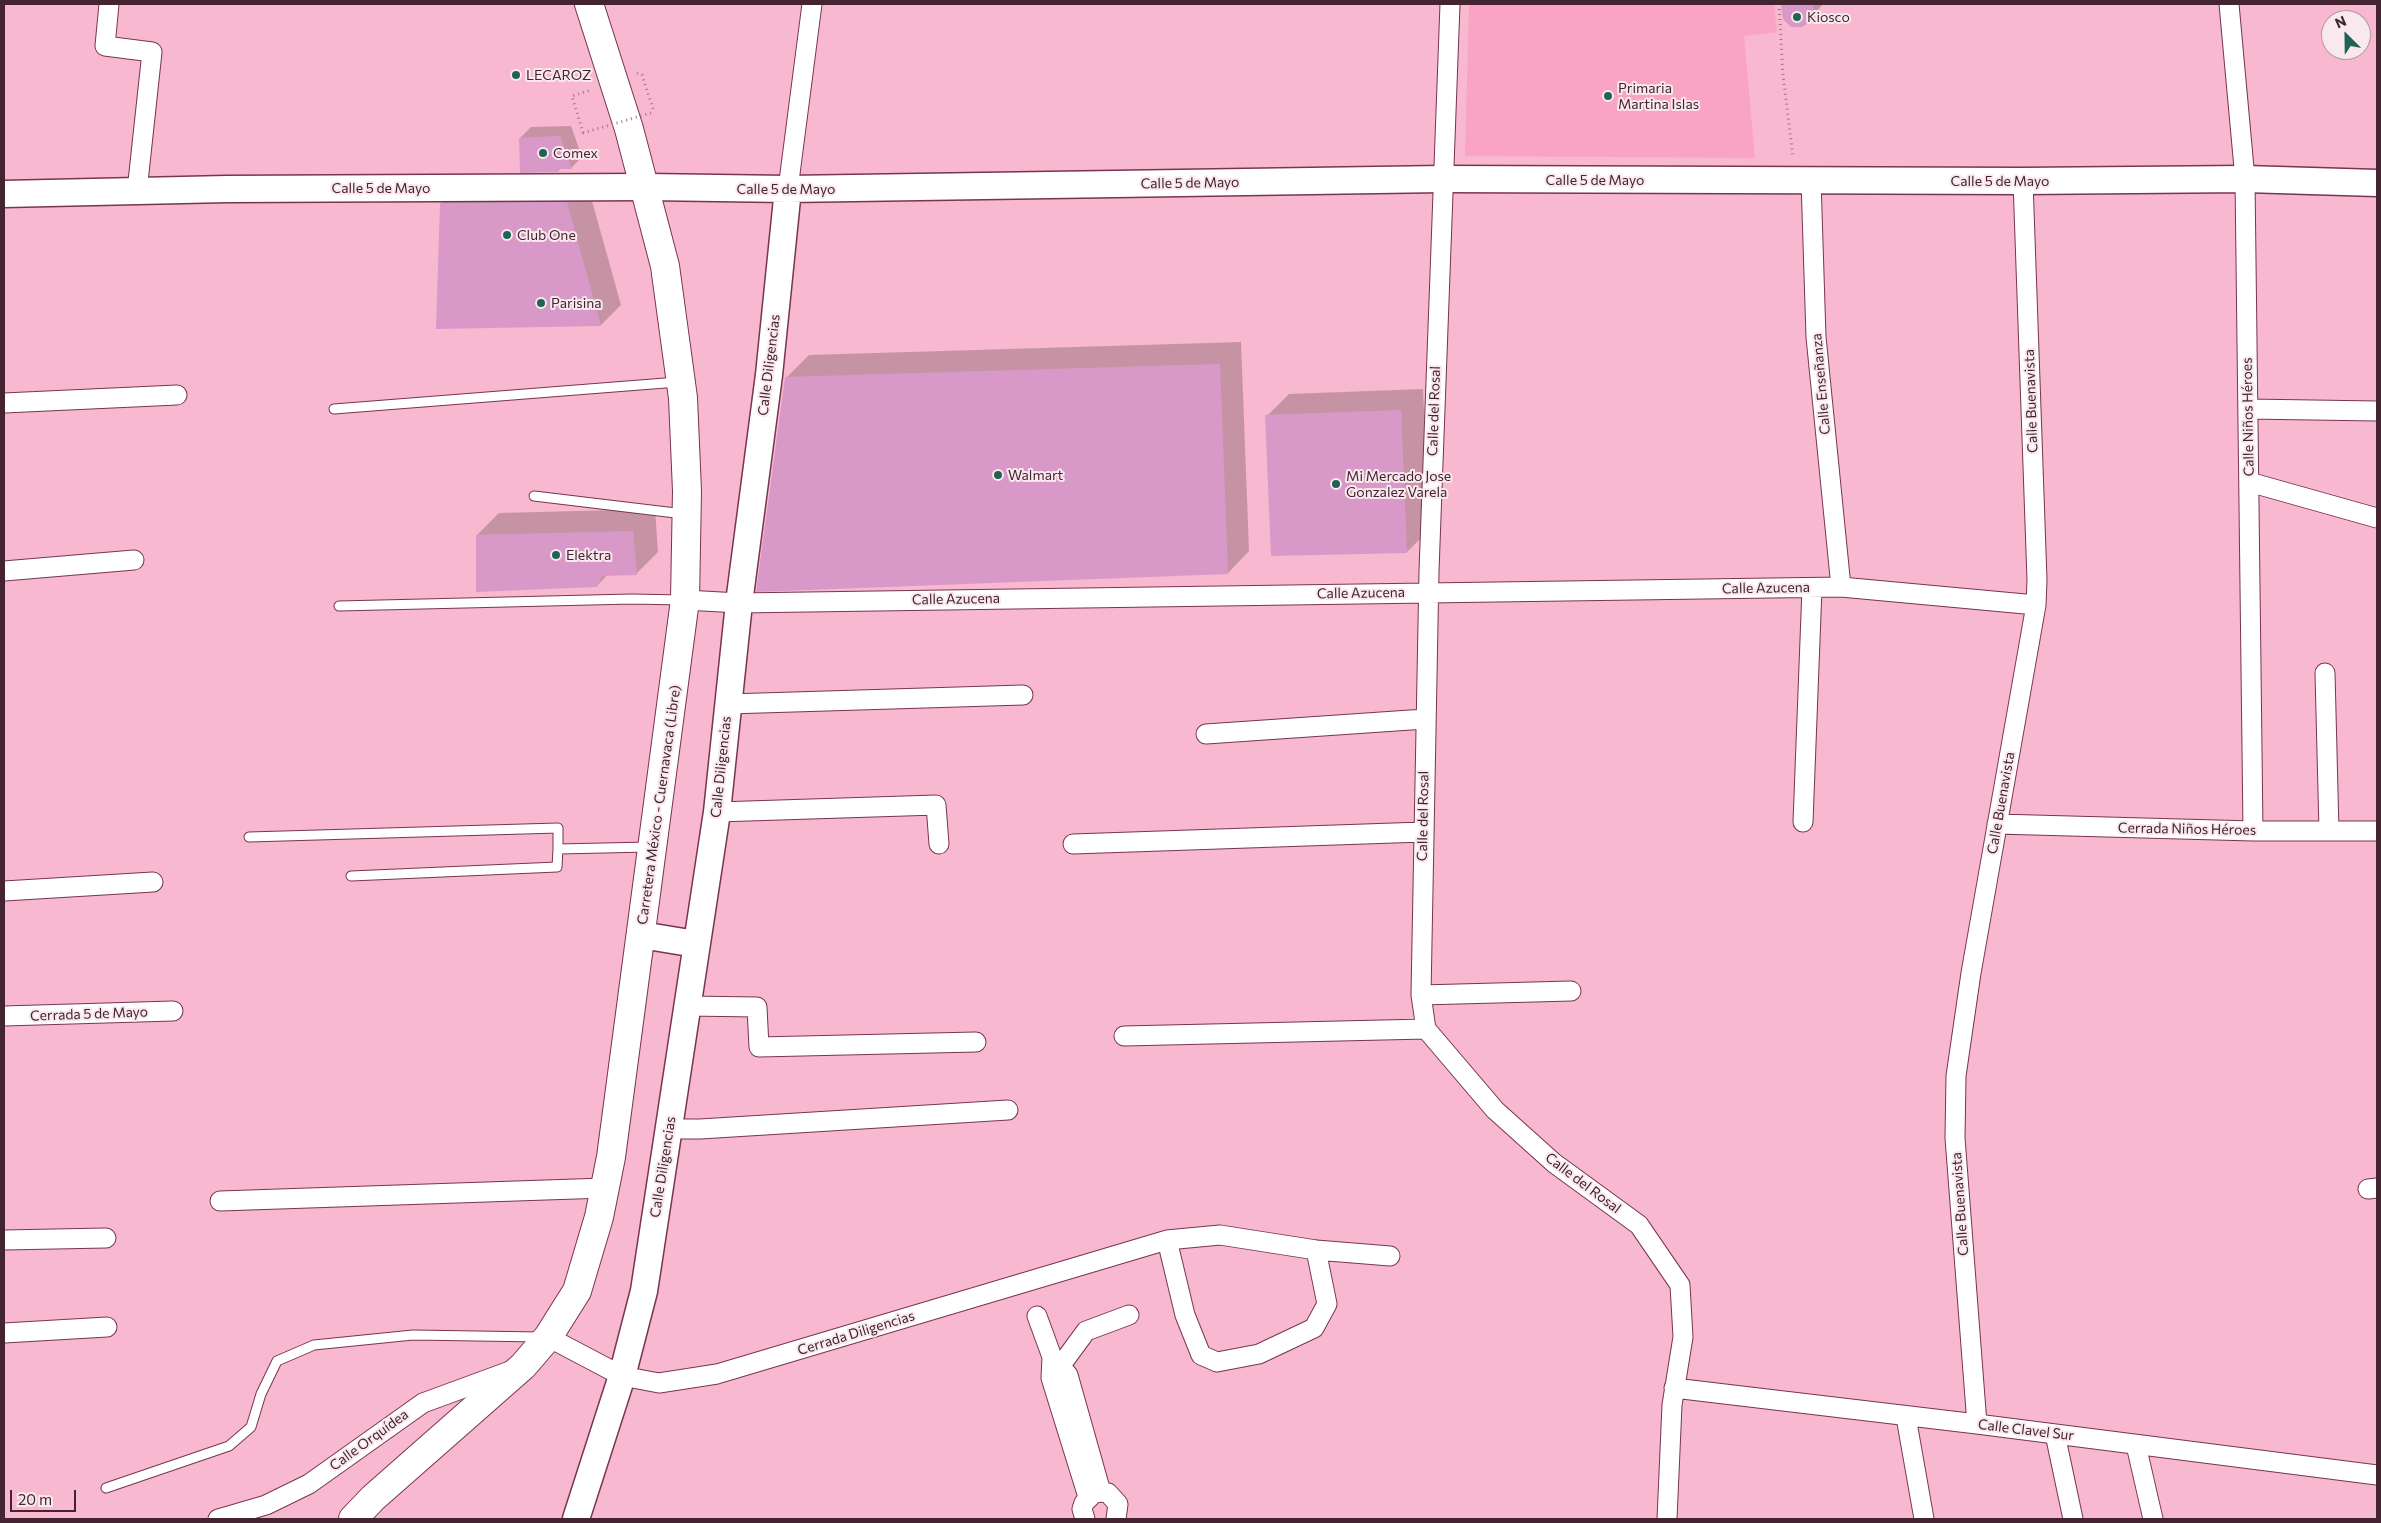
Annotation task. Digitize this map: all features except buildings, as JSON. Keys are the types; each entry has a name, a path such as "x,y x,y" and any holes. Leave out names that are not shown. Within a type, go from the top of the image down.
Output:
{"main road":[{"name":"Carretera México - Cuernavaca (Libre)","path":"353,1519 380,1492 523,1366 548,1337 577,1291 588,1259 605,1188 654,847 685,600 687,514 682,382 665,266 646,187 589,4"}],"street":[{"path":"109,4 105,46 152,52 137,191"},
{"name":"Calle Diligencias","path":"576,1519 622,1376 644,1292 670,1129 716,812 788,189 812,4"},
{"name":"Calle del Rosal","path":"1450,4 1428,592 1420,995 1426,1029 1495,1110 1554,1163 1640,1225 1680,1284 1683,1337 1674,1388 1667,1519"},
{"name":"Calle Niños Héroes","path":"2229,4 2245,179 2253,831"},
{"name":"Calle 5 de Mayo","path":"4,194 137,191 646,187 788,189 1442,179 2023,181 2245,179 2377,183"},
{"name":"Calle Enseñanza","path":"1803,180 1816,337 1841,588"},
{"name":"Calle Buenavista","path":"1977,1424 1955,1138 1956,1076 1997,824 2036,606 2037,580 2023,181"},
{"path":"4,403 177,395"},
{"path":"2248,410 2377,411"},
{"path":"2249,482 2377,518"},
{"path":"4,571 134,560"},
{"path":"1803,822 1812,588"},
{"name":"Calle Azucena","path":"685,600 739,602 1841,588 2036,606"},
{"path":"2325,673 2329,831"},
{"path":"728,704 1024,695"},
{"path":"1206,734 1425,720"},
{"path":"716,812 936,806 938,844"},
{"name":"Cerrada Niños Héroes","path":"1997,824 2253,831 2377,830"},
{"path":"1073,844 1423,832"},
{"path":"4,890 153,882"},
{"path":"642,935 696,944"},
{"path":"1420,995 1571,991"},
{"path":"687,1006 757,1007 759,1047 976,1042"},
{"name":"Cerrada 5 de Mayo","path":"4,1016 173,1011"},
{"path":"1124,1036 1426,1029"},
{"path":"670,1129 700,1129 1008,1110"},
{"path":"220,1201 605,1188"},
{"name":"Cerrada Diligencias","path":"548,1337 622,1376 659,1383 717,1374 1167,1240 1220,1235 1316,1250 1390,1256"},
{"path":"4,1240 106,1238"},
{"path":"1167,1240 1185,1315 1201,1354 1216,1362 1259,1354 1314,1328 1327,1304 1316,1250"},
{"path":"1054,1367 1086,1331 1129,1315"},
{"path":"1037,1316 1094,1494"},
{"path":"4,1333 106,1327"},
{"name":"Calle Orquídea","path":"218,1519 266,1505 309,1484 423,1403 523,1366"},
{"name":"Calle Clavel Sur","path":"1674,1388 1977,1424 2377,1476"},
{"path":"1906,1417 1924,1519"},
{"path":"2055,1434 2073,1519"},
{"path":"2136,1445 2153,1519"},
{"path":"1081,1518 1082,1509 1094,1494 1108,1493 1118,1504 1116,1519"}],"lane":[{"path":"334,409 682,382"},
{"path":"534,496 687,514"},
{"path":"340,606 632,599 685,600"},
{"path":"249,838 558,828 557,868 351,876"},
{"path":"558,849 654,847"},
{"path":"106,1488 229,1446 251,1427 261,1394 277,1361 314,1345 413,1335 548,1337"}],"path":[{"path":"1779,4 1783,75 1803,180"},
{"path":"615,84 572,96 583,133 654,112"}],"shaded area":[{"name":"Primaria Martina Islas","path":"1469,4 1774,4 1777,32 1744,36 1755,158 1465,156"}],"place":[{"name":"Kiosco","path":"1797,17"},
{"name":"LECAROZ","path":"516,75"},
{"name":"Primaria Martina Islas","path":"1608,96"},
{"name":"Comex","path":"543,153"},
{"name":"Club One","path":"507,235"},
{"name":"Parisina","path":"541,303"},
{"name":"Walmart","path":"998,475"},
{"name":"Mi Mercado Jose Gonzalez Varela","path":"1336,484"},
{"name":"Elektra","path":"556,555"}]}
